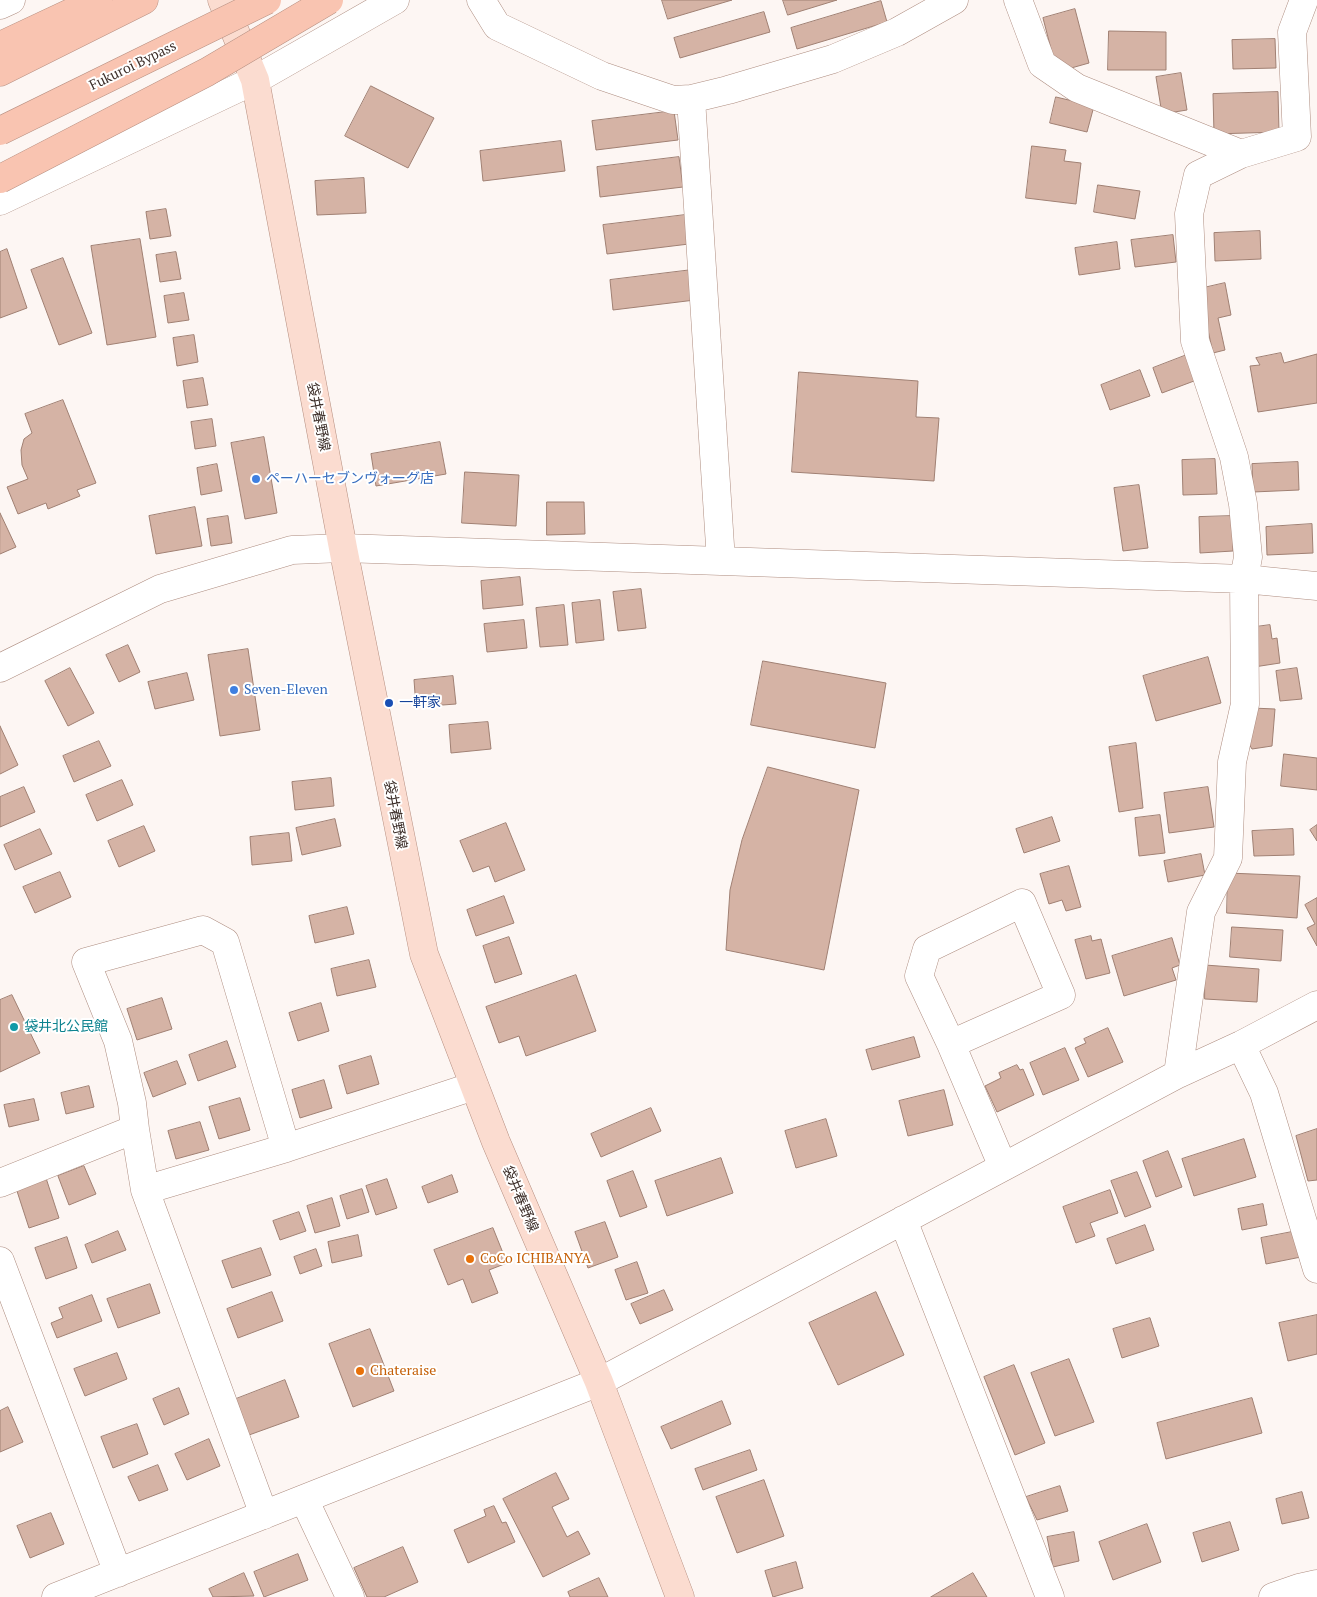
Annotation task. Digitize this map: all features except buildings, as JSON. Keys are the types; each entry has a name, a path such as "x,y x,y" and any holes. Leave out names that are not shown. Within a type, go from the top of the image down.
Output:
{"highway":[{"path":"0,46 98,0"},
{"path":"0,72 144,0"},
{"name":"Fukuroi Bypass","path":"0,131 267,0"},
{"path":"0,179 207,72 329,0"}],"main road":[{"name":"袋井春野線","path":"222,0 255,80 343,548 424,954 499,1150 599,1382 680,1597"}],"street":[{"path":"0,5 11,0"},
{"path":"0,202 255,80 395,0"},
{"path":"481,0 497,26 602,76 673,100 691,99 833,59 897,32 954,0"},
{"path":"1018,0 1042,64 1077,88 1241,154"},
{"path":"1178,1074 1201,912 1228,858 1232,762 1245,704 1244,579 1248,557 1243,504 1234,457 1196,341 1189,214 1198,175 1241,154 1297,137 1292,32 1304,0"},
{"path":"691,99 721,560"},
{"path":"0,668 160,589 292,550 343,548 721,560 1244,579 1317,586"},
{"path":"951,1044 1061,995 1022,903 927,949 919,976 951,1044 1002,1167"},
{"path":"264,1515 145,1190 134,1129 132,1103 118,1040 86,962 203,930 225,942 286,1148"},
{"path":"56,1597 599,1382 1178,1074 1241,1045 1317,1005"},
{"path":"1241,1045 1264,1093 1317,1269"},
{"path":"145,1190 286,1148 474,1086"},
{"path":"0,1183 134,1129"},
{"path":"903,1220 1050,1597"},
{"path":"0,1261 118,1573"},
{"path":"304,1499 350,1597"},
{"path":"1273,1597 1317,1584"}],"place":[{"name":"ペーハーセブンヴォーグ店","path":"256,479"},
{"name":"Seven-Eleven","path":"234,690"},
{"name":"一軒家","path":"389,703"},
{"name":"袋井北公民館","path":"14,1027"},
{"name":"CoCo ICHIBANYA","path":"470,1259"},
{"name":"Chateraise","path":"360,1371"}]}
